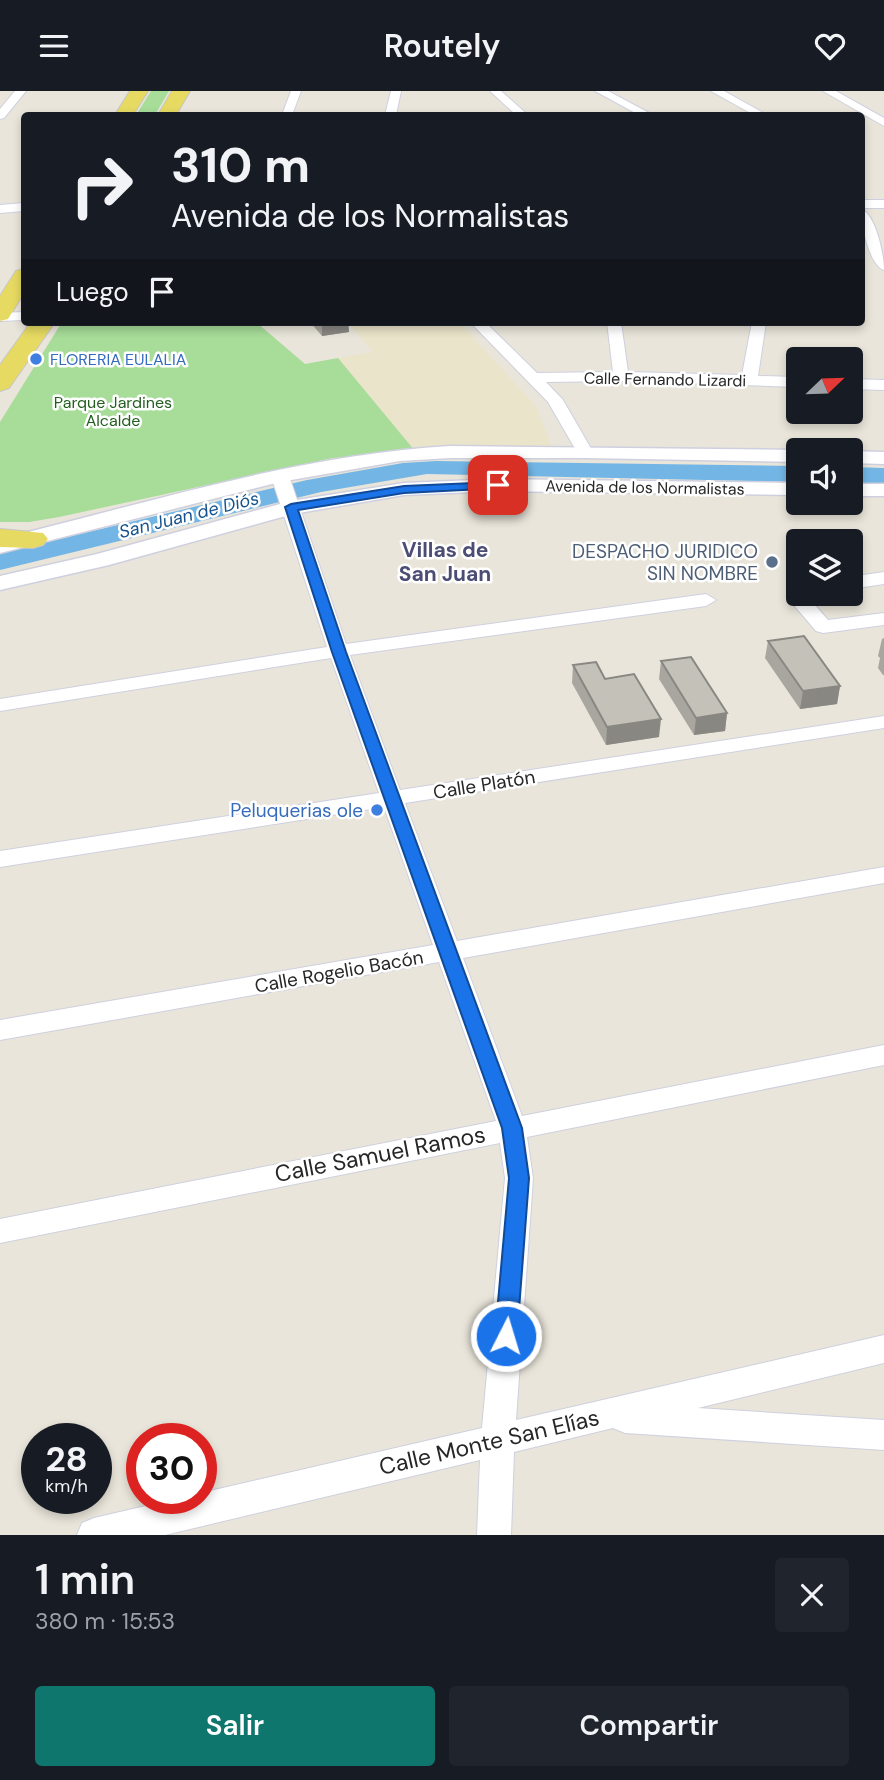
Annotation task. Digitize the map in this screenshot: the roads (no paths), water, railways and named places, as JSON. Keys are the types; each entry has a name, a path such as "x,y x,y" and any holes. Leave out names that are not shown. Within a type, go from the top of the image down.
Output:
{"main road":[{"path":"126,112 139,91"},
{"path":"169,112 181,91"},
{"path":"0,316 21,281"},
{"path":"0,383 40,326"},
{"path":"0,538 33,539"}],"street":[{"path":"0,117 21,91"},
{"path":"288,112 296,91"},
{"path":"392,112 396,91"},
{"path":"495,91 519,112"},
{"path":"600,91 641,112"},
{"path":"716,91 755,112"},
{"path":"828,91 865,112"},
{"path":"865,112 884,123"},
{"path":"865,197 884,197"},
{"path":"865,204 884,204"},
{"path":"0,211 21,210"},
{"path":"865,222 884,266"},
{"path":"0,316 21,316"},
{"path":"481,326 555,400 585,452"},
{"path":"615,326 621,376"},
{"path":"749,381 758,326"},
{"name":"Calle Fernando Lizardi","path":"532,378 621,376 786,383"},
{"path":"863,384 884,385"},
{"name":"Avenida de los Normalistas","path":"0,583 100,560 285,492 400,455 450,452 585,452 786,456"},
{"path":"863,457 884,458"},
{"name":"Avenida de los Normalistas","path":"0,546 285,492 498,485 786,489"},
{"path":"863,490 884,490"},
{"path":"285,492 339,652 512,1128 519,1178 498,1440 494,1535"},
{"path":"863,581 884,578"},
{"path":"0,705 339,652 706,600"},
{"path":"805,606 823,627 884,619"},
{"name":"Calle Platón","path":"0,859 884,723"},
{"name":"Calle Rogelio Bacón","path":"0,1030 884,874"},
{"name":"Calle Samuel Ramos","path":"0,1231 884,1055"},
{"name":"Calle Monte San Elías","path":"94,1535 884,1349"},
{"path":"600,1416 884,1435"}],"water":[{"name":"San Juan de Diós","path":"436,461 786,466 786,482 427,474 321,492 0,570 0,553 307,480 403,463"},
{"path":"863,467 884,468 884,483 863,483"}],"place":[{"name":"FLORERIA EULALIA","path":"36,359"},
{"name":"DESPACHO JURIDICO SIN NOMBRE","path":"772,562"},
{"name":"Peluquerias ole","path":"377,810"}],"district":[{"name":"Villas de San Juan","path":"445,562"}],"park label":[{"name":"Parque Jardines Alcalde","path":"113,411"}]}
